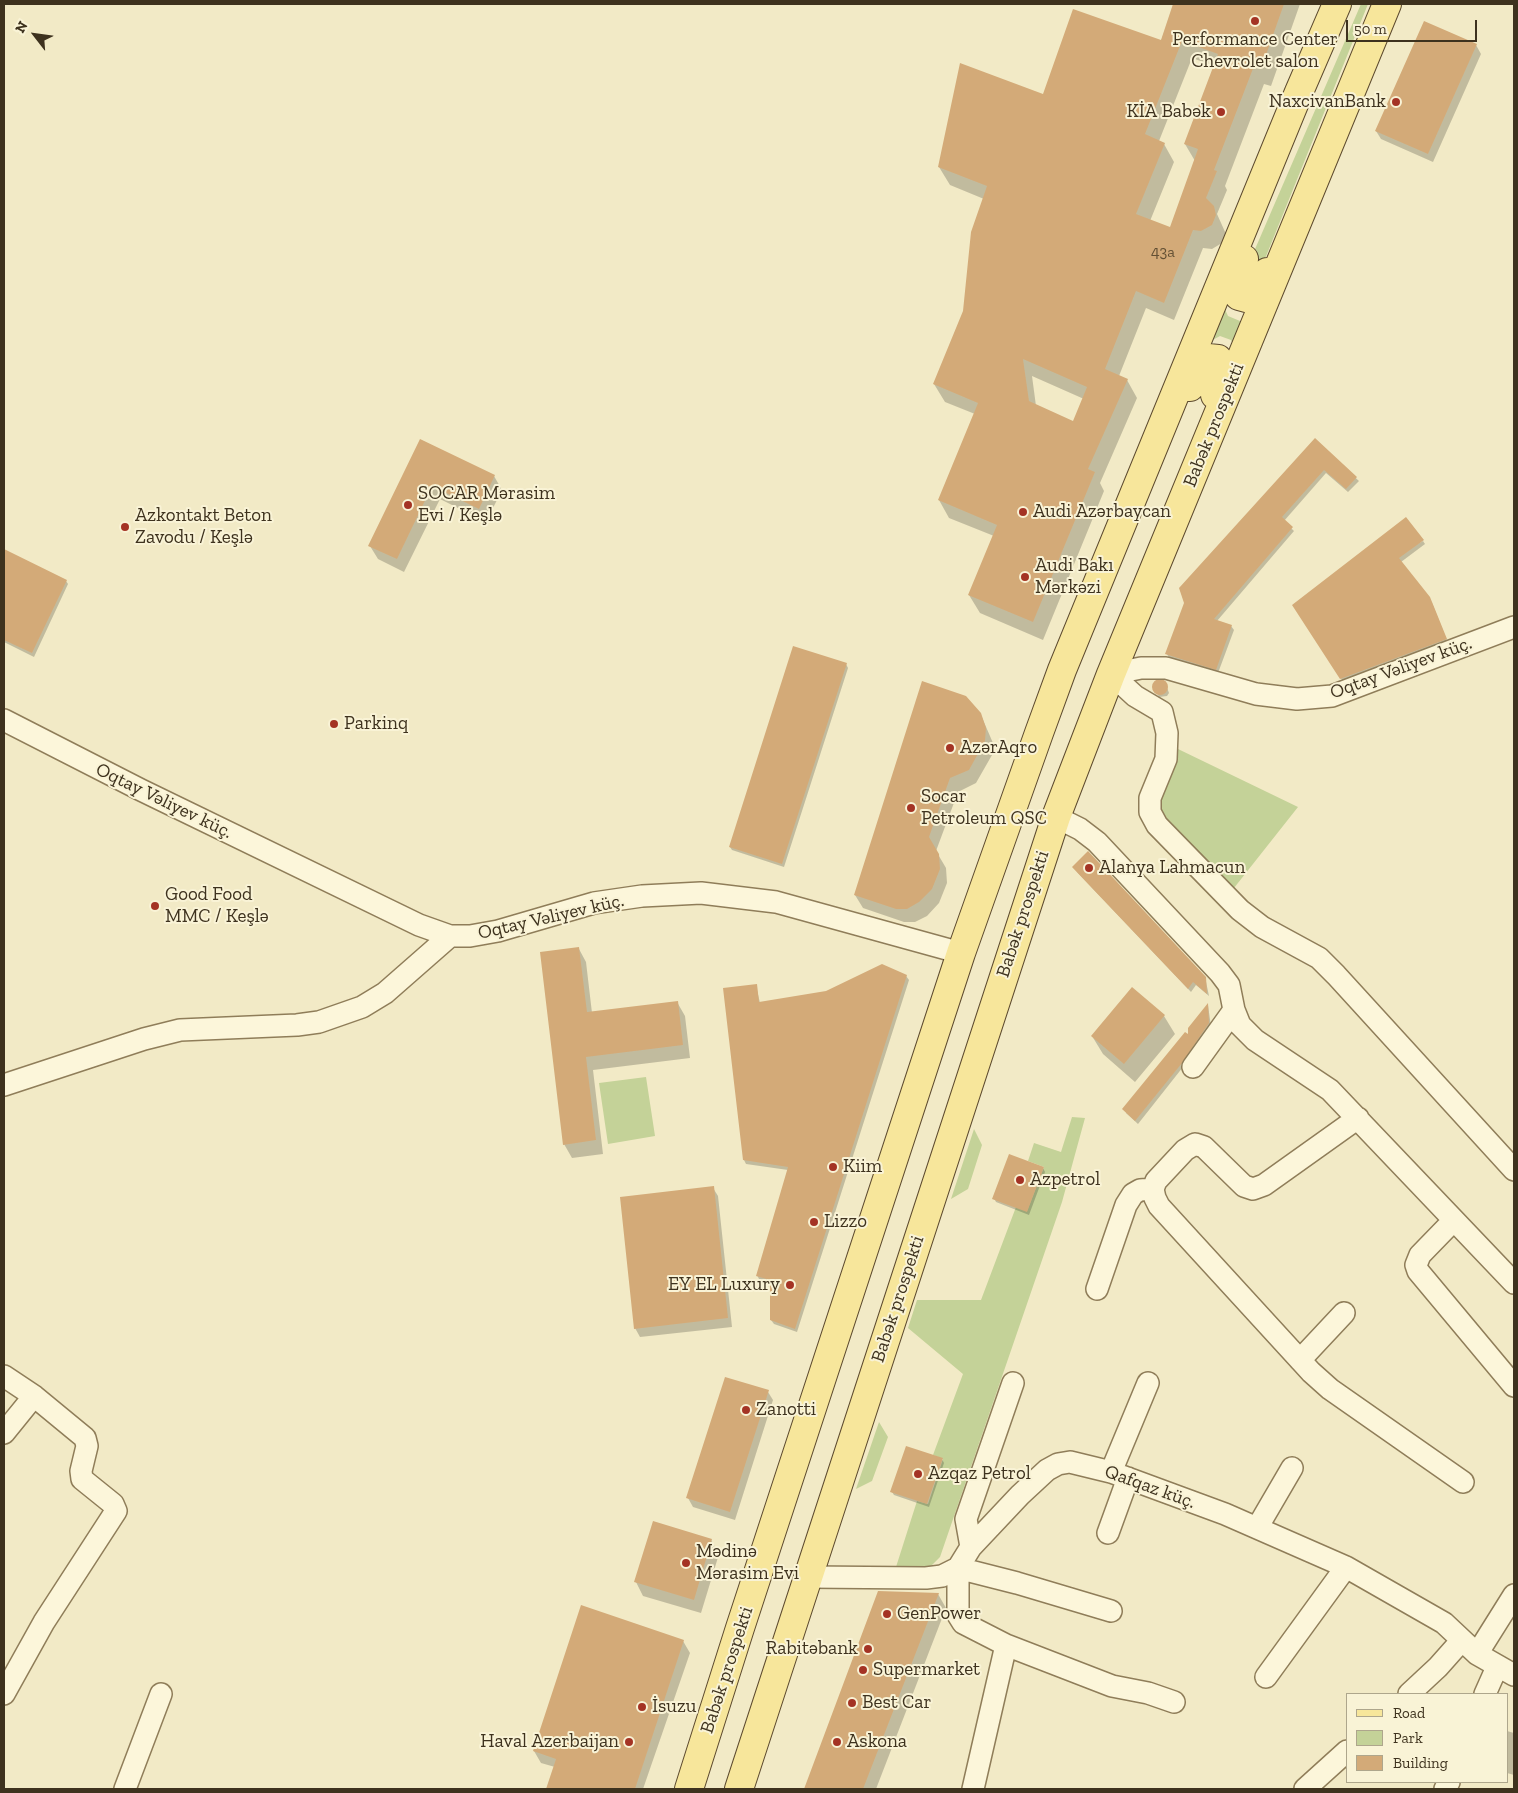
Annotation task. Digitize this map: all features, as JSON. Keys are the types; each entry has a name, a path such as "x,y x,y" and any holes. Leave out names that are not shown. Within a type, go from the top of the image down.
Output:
{"main road":[{"name":"Babək prospekti","path":"690,1789 740,1628 961,953 1062,670 1299,92 1337,4"},
{"path":"1344,4 1332,51 1238,272 1235,284 1239,296 1250,299 1260,288 1302,187 1348,96"},
{"name":"Babək prospekti","path":"739,1789 1056,817 1111,674 1387,4"},
{"path":"1145,467 1166,441 1203,361 1208,358 1218,360 1222,364 1221,381 1185,466 1161,553"}],"street":[{"name":"Oqtay Vəliyev küç.","path":"1111,674 1141,668 1166,668 1256,694 1297,699 1332,696 1514,627"},
{"path":"1111,674 1135,696 1162,712 1167,733 1166,759 1150,798 1150,812 1157,825 1240,910 1262,927 1319,958 1514,1170"},
{"name":"Oqtay Vəliyev küç.","path":"4,720 141,790 419,925 450,936 470,936 498,930 594,903 642,896 701,893 776,902 961,953"},
{"path":"1056,817 1080,829 1097,842 1220,973 1229,985 1234,1010 1240,1025 1255,1040 1330,1090 1514,1283"},
{"path":"4,1085 144,1039 180,1030 297,1025 319,1022 362,1006 385,994 450,936"},
{"path":"1193,1067 1234,1010"},
{"path":"1358,1118 1264,1185 1253,1189 1244,1186 1204,1147 1195,1144 1179,1156 1156,1181 1153,1189 1159,1206 1300,1360 1330,1389 1463,1482"},
{"path":"1097,1289 1126,1205 1133,1194 1140,1190 1153,1189"},
{"path":"1454,1220 1420,1255 1416,1265 1418,1271 1514,1386"},
{"path":"1300,1360 1344,1313"},
{"path":"4,1376 34,1396 85,1438 87,1446 81,1471 82,1479 113,1504 116,1511 44,1622 4,1694"},
{"path":"1108,1533 1119,1475 1148,1383"},
{"path":"971,1546 966,1519 1013,1384"},
{"path":"4,1433 34,1396"},
{"name":"Qafqaz küç.","path":"958,1568 971,1546 1020,1495 1047,1470 1058,1464 1070,1462 1119,1475 1257,1528 1346,1567 1422,1609 1444,1623 1470,1647 1506,1671 1486,1693"},
{"path":"1257,1528 1292,1468"},
{"path":"1266,1677 1346,1567"},
{"path":"958,1568 958,1615 963,1623 1006,1645 1112,1686 1148,1693 1174,1702"},
{"path":"807,1577 926,1578 942,1576 958,1568 1111,1611"},
{"path":"1410,1693 1438,1667 1470,1647 1514,1595"},
{"path":"973,1789 1006,1645"},
{"path":"125,1789 160,1694"},
{"path":"1305,1789 1346,1752"}],"green space":[{"path":"1361,4 1368,4 1258,276 1246,270"},
{"path":"1223,305 1228,316 1240,321 1252,317 1237,353 1231,340 1220,336 1207,343"},
{"path":"1178,749 1298,807 1234,888 1163,817 1159,801"},
{"path":"646,1077 655,1136 608,1144 599,1083"},
{"path":"1072,1117 1085,1118 1062,1202 940,1557 929,1568 896,1567 917,1501 928,1504 943,1459 933,1455 963,1374 908,1328 917,1300 981,1300 1016,1207 1027,1211 1044,1167 1028,1161 1034,1143 1061,1152"},
{"path":"974,1129 982,1145 968,1189 951,1199"},
{"path":"879,1422 888,1437 872,1481 856,1489"}],"building":[{"path":"1173,4 1284,4 1261,69 1254,66 1214,170 1217,171 1206,198 1214,206 1216,215 1212,225 1201,231 1193,230 1164,303 1136,291 1105,369 1128,379 1088,469 1095,472 1033,622 968,595 997,525 938,500 978,403 933,384 963,311 971,232 987,186 938,167 960,63 1043,94 1073,9 1161,40","holes":["1182,41 1218,54 1184,144 1198,149 1170,227 1136,214 1165,143 1145,134","1023,359 1087,387 1073,421 1029,401"]},
{"path":"1424,21 1477,44 1428,154 1375,131"},
{"path":"1315,438 1357,477 1346,489 1324,470 1282,517 1293,527 1214,619 1232,625 1216,670 1165,654 1184,603 1179,588"},
{"path":"420,439 495,475 479,509 432,486 397,559 368,546"},
{"path":"1406,517 1424,540 1399,558 1430,597 1447,639 1340,679 1292,605"},
{"path":"4,549 67,580 32,653 4,640"},
{"path":"793,646 847,663 782,864 729,847"},
{"path":"1160,679 1168,687 1160,695 1152,687"},
{"name":"Socar Petroleum QSC","path":"922,681 966,696 981,713 986,728 985,741 969,770 950,778 929,837 939,854 940,869 932,889 919,902 907,909 896,909 854,895"},
{"path":"1088,851 1206,977 1207,994 1193,982 1188,989 1072,867"},
{"path":"579,947 587,1012 678,1001 683,1045 586,1057 596,1140 563,1145 540,952"},
{"path":"882,964 907,975 795,1329 770,1320 770,1280 756,1276 788,1167 743,1160 723,988 757,984 759,1002 826,991"},
{"path":"1132,987 1165,1015 1124,1064 1091,1036"},
{"path":"1208,1003 1209,1023 1182,1063 1135,1121 1122,1109 1185,1032 1188,1034 1188,1028"},
{"path":"1009,1154 1044,1167 1027,1212 992,1199"},
{"path":"714,1186 728,1318 634,1329 620,1197"},
{"path":"725,1377 769,1390 730,1512 686,1498"},
{"path":"906,1446 943,1458 927,1504 890,1492"},
{"path":"653,1521 712,1539 694,1600 634,1582"},
{"path":"878,1591 939,1593 863,1789 804,1789"},
{"path":"581,1605 684,1640 635,1789 546,1789 556,1759 533,1751"}],"place":[{"name":"Performance Center Chevrolet salon","path":"1255,21"},
{"name":"NaxcivanBank","path":"1396,102"},
{"name":"KİA Babək","path":"1221,112"},
{"name":"SOCAR Mərasim Evi / Keşlə","path":"408,505"},
{"name":"Audi Azərbaycan","path":"1023,512"},
{"name":"Azkontakt Beton Zavodu / Keşlə","path":"125,527"},
{"name":"Audi Bakı Mərkəzi","path":"1025,577"},
{"name":"Parkinq","path":"334,724"},
{"name":"AzərAqro","path":"950,748"},
{"name":"Socar Petroleum QSC","path":"911,808"},
{"name":"Alanya Lahmacun","path":"1089,868"},
{"name":"Good Food MMC / Keşlə","path":"155,906"},
{"name":"Kiim","path":"833,1167"},
{"name":"Azpetrol","path":"1020,1180"},
{"name":"Lizzo","path":"814,1222"},
{"name":"EY EL Luxury","path":"790,1285"},
{"name":"Zanotti","path":"746,1410"},
{"name":"Azqaz Petrol","path":"918,1474"},
{"name":"Mədinə Mərasim Evi","path":"686,1563"},
{"name":"GenPower","path":"887,1614"},
{"name":"Rabitəbank","path":"868,1649"},
{"name":"Supermarket","path":"863,1670"},
{"name":"Best Car","path":"852,1703"},
{"name":"İsuzu","path":"642,1707"},
{"name":"Haval Azerbaijan","path":"629,1742"},
{"name":"Askona","path":"837,1742"}]}
